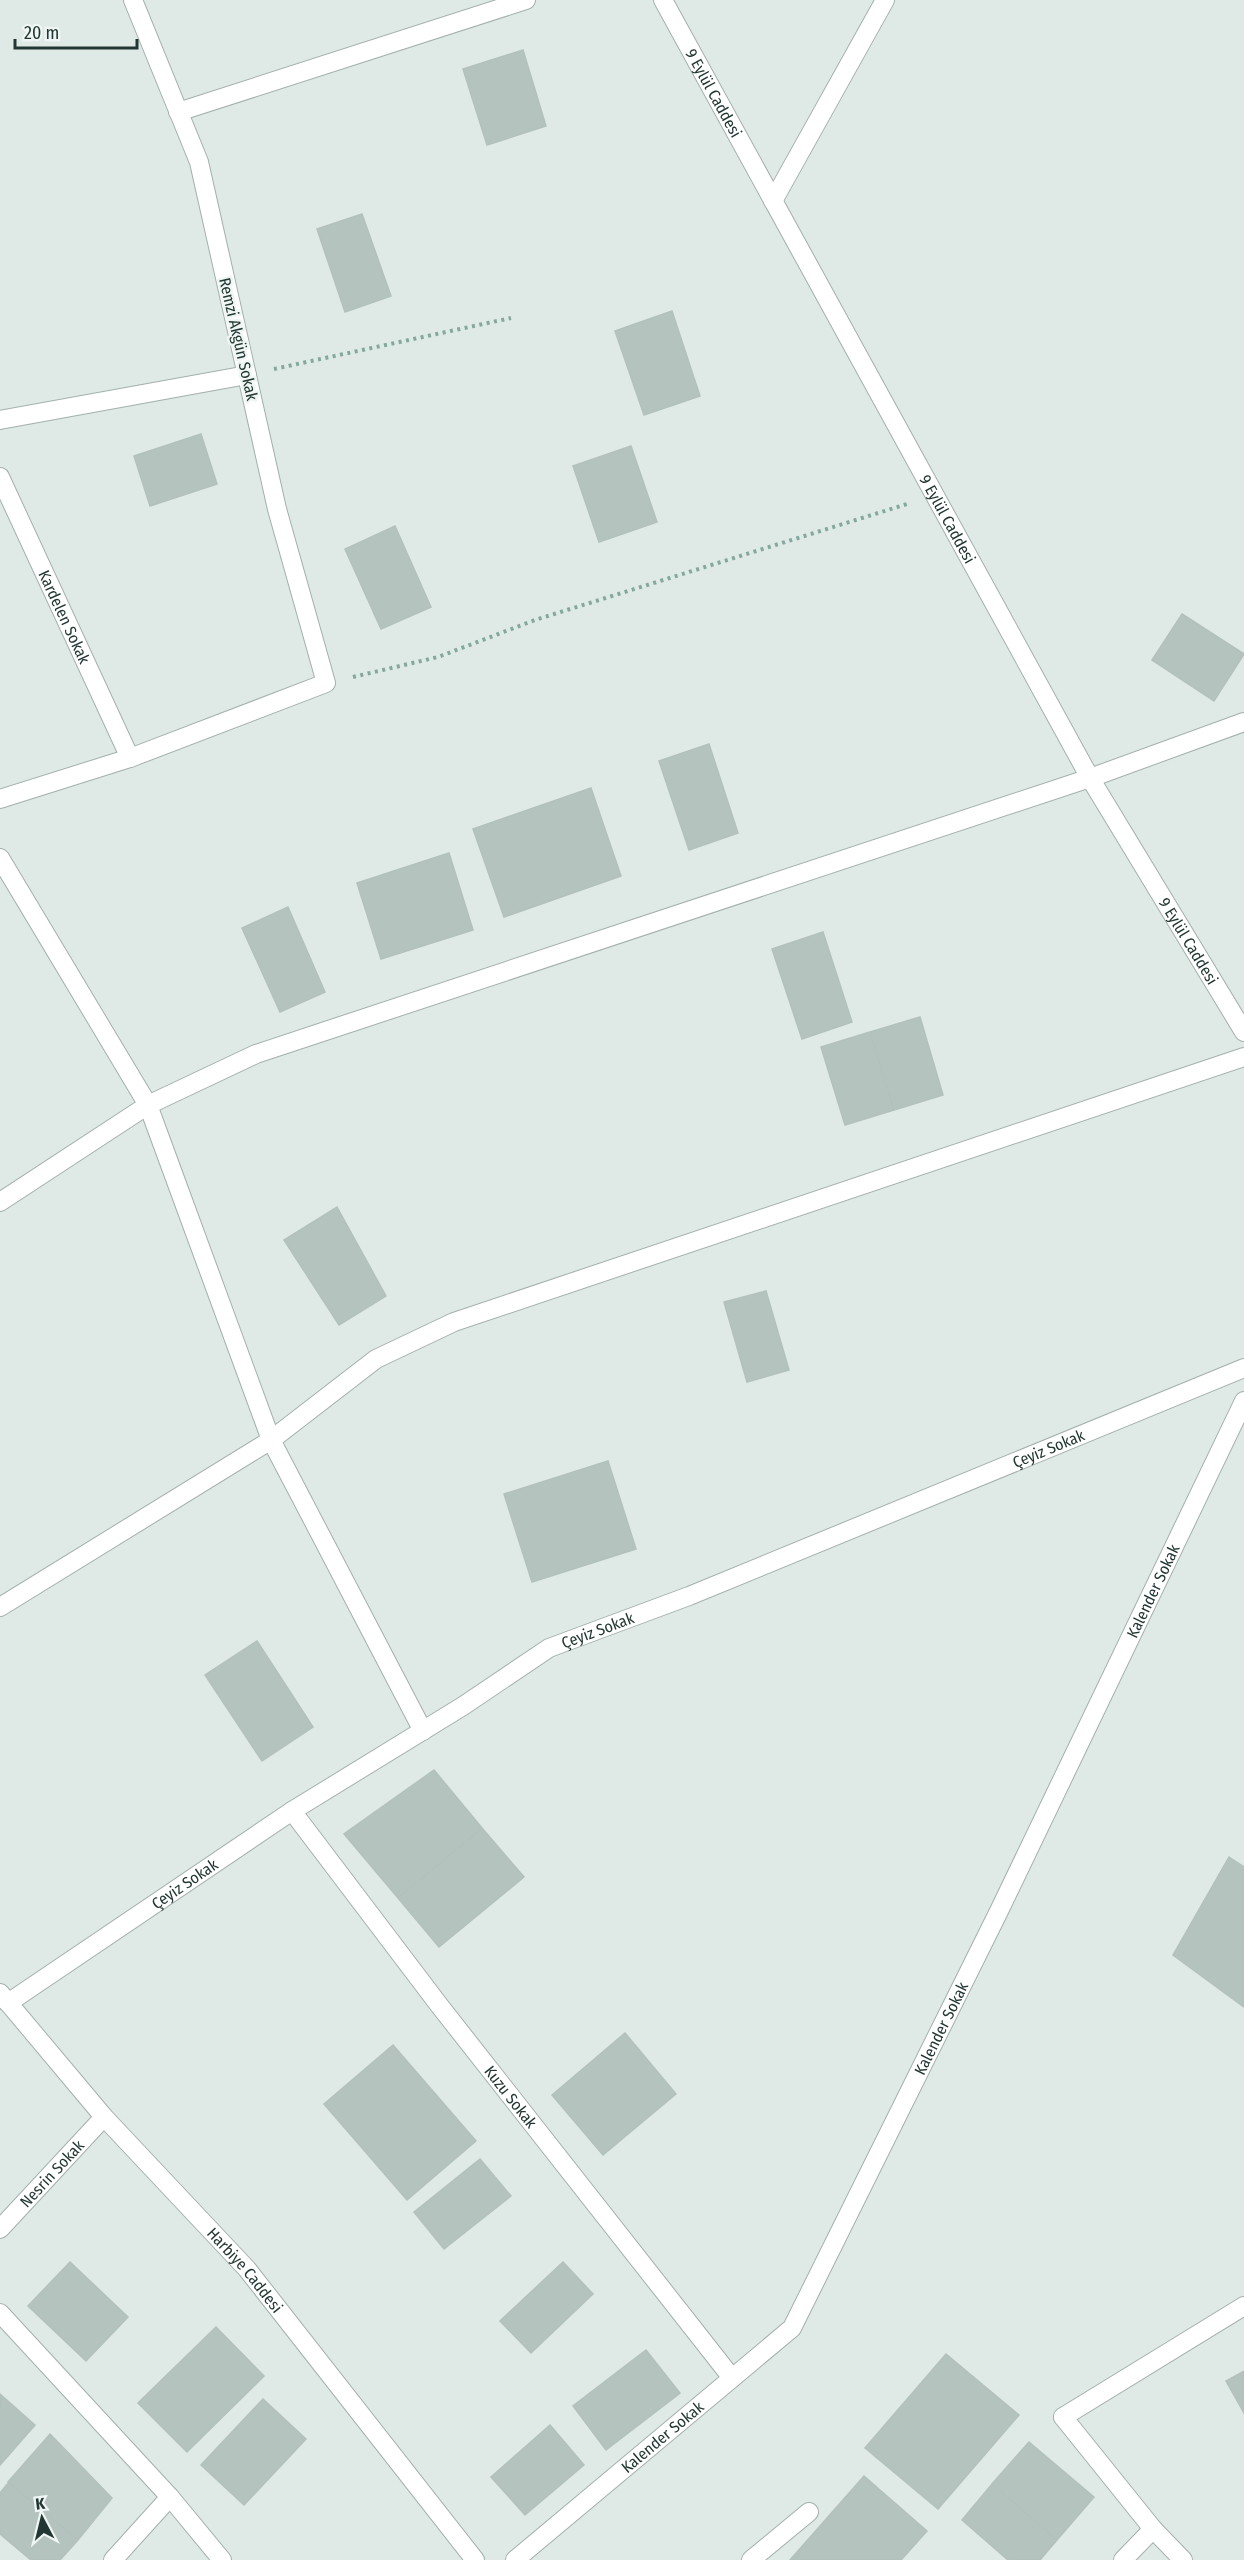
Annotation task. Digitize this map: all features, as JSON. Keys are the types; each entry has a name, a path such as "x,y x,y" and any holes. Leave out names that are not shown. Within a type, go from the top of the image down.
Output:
{"street":[{"name":"Remzi Akgün Sokak","path":"133,0 199,162 277,509 326,683"},
{"path":"178,112 526,0"},
{"name":"9 Eylül Caddesi","path":"663,0 1090,778 1244,1032"},
{"path":"773,201 885,0"},
{"path":"0,420 247,375"},
{"name":"Kardelen Sokak","path":"0,477 130,758"},
{"path":"0,799 130,758 326,683"},
{"path":"0,1202 148,1105 256,1054 1090,778 1244,722"},
{"path":"0,858 148,1105 271,1440 423,1731"},
{"path":"0,1607 271,1440 376,1359 454,1322 1244,1057"},
{"name":"Çeyiz Sokak","path":"4,1998 549,1648 689,1596 1244,1368"},
{"name":"Kalender Sokak","path":"515,2560 792,2328 999,1911 1244,1401"},
{"name":"Kuzu Sokak","path":"292,1811 440,2005 732,2378"},
{"name":"Harbiye Caddesi","path":"4,1998 104,2116 247,2269 476,2560"},
{"name":"Nesrin Sokak","path":"0,2229 104,2116"},
{"path":"1184,2560 1153,2529 1063,2417 1244,2306"},
{"path":"0,2313 170,2497 222,2560"},
{"path":"113,2560 170,2497"},
{"path":"752,2560 809,2512"},
{"path":"1123,2560 1153,2529"}],"path":[{"path":"247,375 511,318"},
{"path":"326,683 438,657 535,620 934,495"}],"building":[{"path":"523,50 546,126 487,145 463,69"},
{"path":"362,214 391,296 345,312 317,229"},
{"path":"672,311 700,396 644,415 615,331"},
{"path":"201,434 217,484 150,506 134,456"},
{"path":"631,446 657,522 599,542 573,466"},
{"path":"395,526 431,607 381,629 345,549"},
{"path":"1182,614 1244,654 1214,701 1152,660"},
{"path":"709,744 738,833 689,850 659,761"},
{"path":"591,788 621,876 504,917 473,829"},
{"path":"449,853 473,930 381,959 357,883"},
{"path":"288,907 325,992 280,1012 242,928"},
{"path":"823,932 852,1022 802,1039 772,949"},
{"path":"920,1017 943,1095 894,1110 870,1032"},
{"path":"870,1032 894,1110 845,1125 821,1047"},
{"path":"337,1207 386,1296 339,1325 284,1240"},
{"path":"766,1291 789,1370 747,1382 724,1302"},
{"path":"608,1461 636,1549 532,1582 504,1494"},
{"path":"257,1641 313,1727 262,1761 205,1675"},
{"path":"434,1770 482,1828 398,1898 344,1834"},
{"path":"482,1828 524,1877 439,1947 398,1898"},
{"path":"1229,1857 1244,1867 1244,2007 1173,1955"},
{"path":"625,2033 676,2094 603,2155 552,2095"},
{"path":"393,2045 476,2141 407,2200 324,2104"},
{"path":"480,2159 511,2196 444,2249 414,2212"},
{"path":"70,2262 128,2317 86,2361 28,2306"},
{"path":"563,2262 593,2294 531,2353 500,2321"},
{"path":"216,2327 264,2376 187,2452 138,2403"},
{"path":"646,2350 680,2393 606,2450 573,2406"},
{"path":"946,2354 1019,2415 938,2509 865,2448"},
{"path":"1244,2371 1244,2413 1226,2381"},
{"path":"0,2394 35,2425 0,2465"},
{"path":"263,2399 306,2439 244,2505 201,2465"},
{"path":"550,2425 584,2465 525,2515 491,2477"},
{"path":"50,2434 112,2498 78,2540 8,2482"},
{"path":"1029,2442 1094,2497 1057,2540 992,2484"},
{"path":"864,2476 927,2531 901,2560 790,2560"},
{"path":"9,2482 78,2540 60,2560 31,2560 0,2534 0,2493"},
{"path":"992,2484 1057,2540 1040,2560 1008,2560 962,2520"}]}
